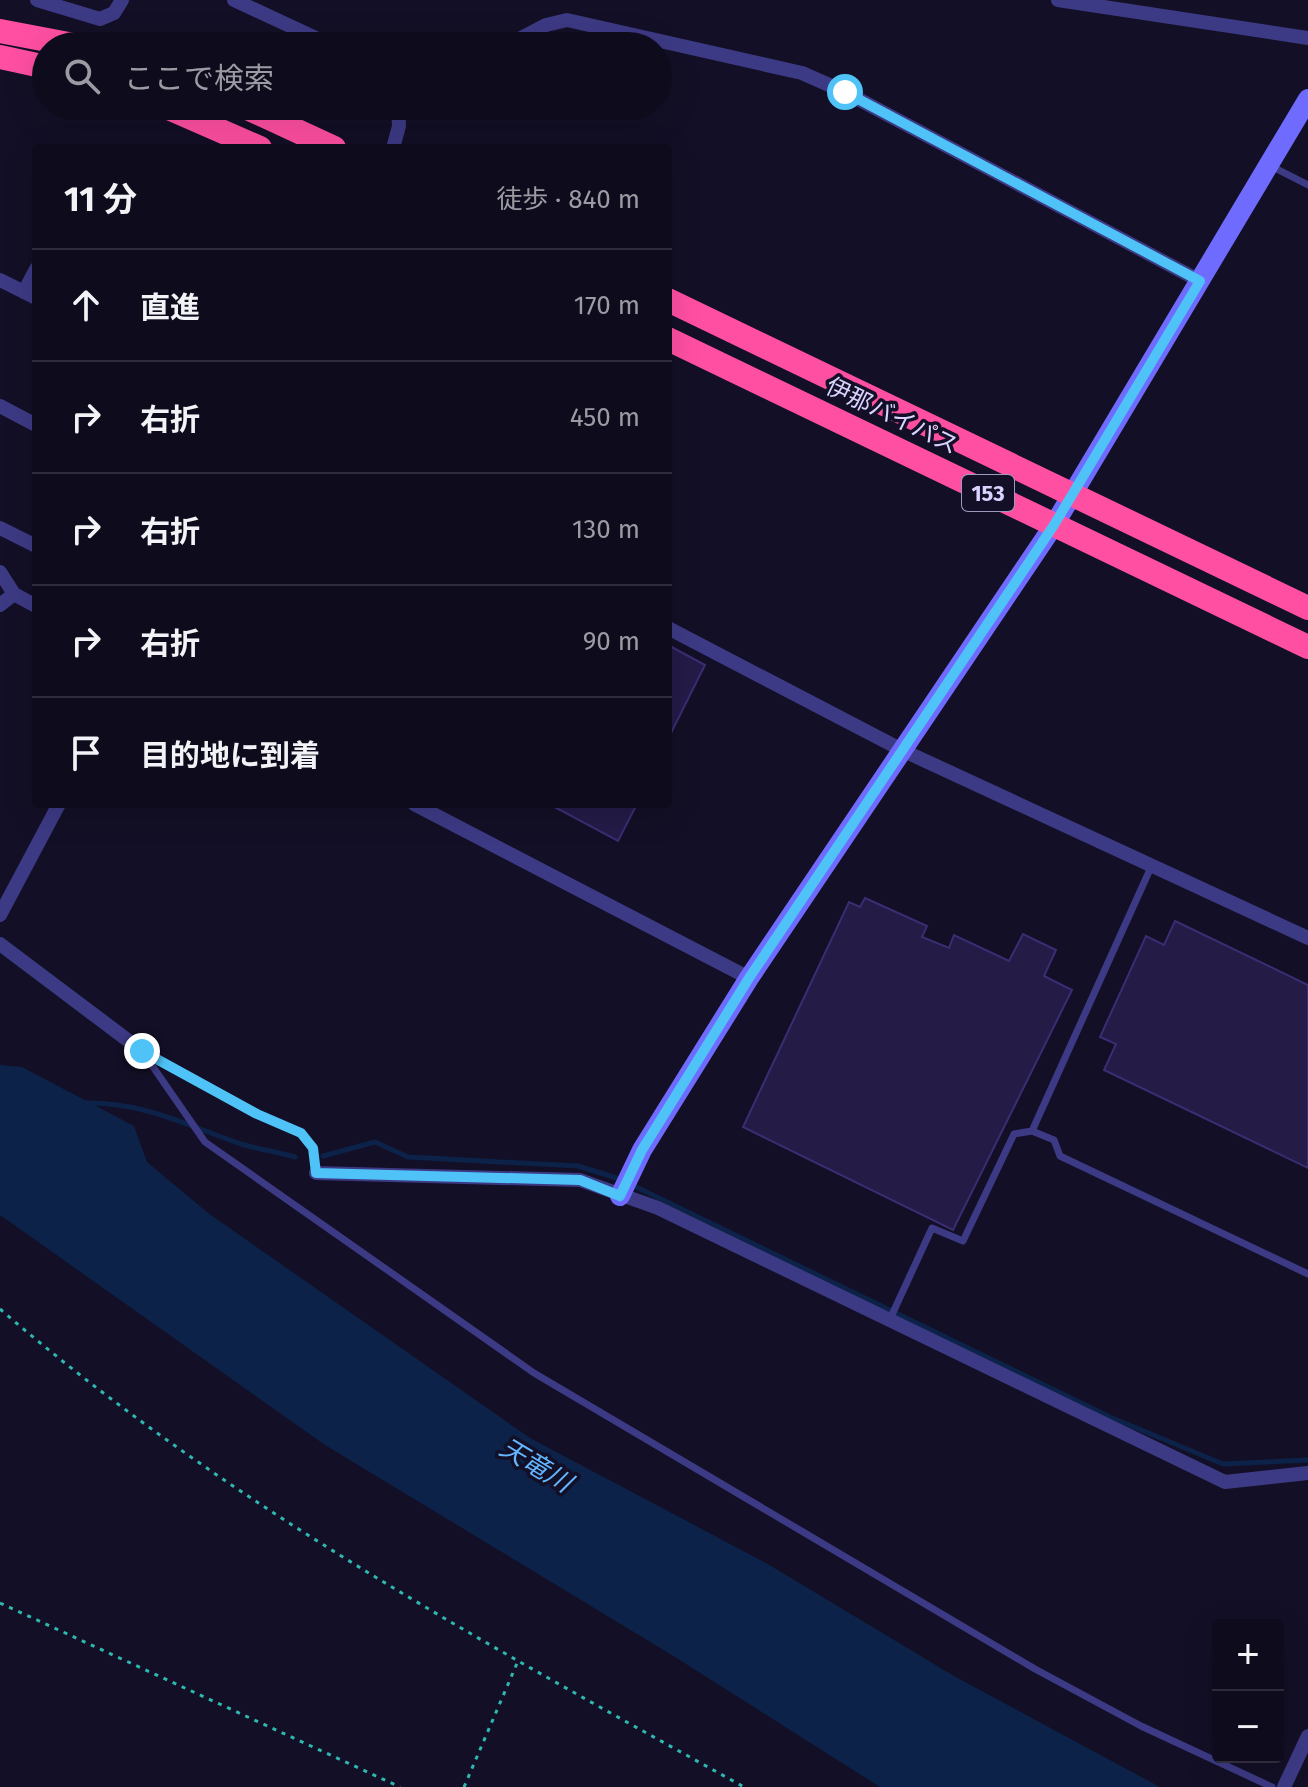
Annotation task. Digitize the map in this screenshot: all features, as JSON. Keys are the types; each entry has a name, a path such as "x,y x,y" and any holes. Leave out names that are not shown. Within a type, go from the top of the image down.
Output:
{"highway":[{"path":"0,31 32,37"},
{"path":"0,57 32,64"},
{"path":"196,120 251,144"},
{"path":"273,120 325,144"},
{"name":"伊那バイパス","path":"672,302 1308,608"},
{"name":"伊那バイパス","path":"672,341 1308,647"}],"street":[{"path":"37,0 100,19 114,13 122,0"},
{"path":"234,0 258,7 306,32"},
{"path":"1058,0 1308,38"},
{"path":"533,32 567,20 620,32"},
{"path":"672,44 802,73 845,92 1200,281"},
{"path":"621,1194 631,1172 749,978 1074,494 1308,99"},
{"path":"394,144 399,120"},
{"path":"0,280 30,295"},
{"path":"0,406 32,423"},
{"path":"0,528 32,544"},
{"path":"0,572 14,594 32,604"},
{"path":"0,605 14,594"},
{"path":"672,630 904,751 1308,938"},
{"path":"0,915 57,808"},
{"path":"422,808 749,978"},
{"path":"0,944 142,1051"},
{"path":"316,1173 580,1180 658,1208 1225,1482 1308,1473"},
{"path":"1284,1787 1308,1736"}],"lane":[{"path":"1269,165 1308,185"},
{"path":"1032,1131 1152,865"},
{"path":"142,1051 202,1138 534,1373 681,1463 1035,1669 1141,1726 1272,1787"},
{"path":"890,1318 932,1228 963,1241 1014,1134 1032,1131 1054,1140 1060,1156 1308,1274"}],"path":[{"path":"142,1051 257,1114 301,1133 313,1148 316,1173"},
{"path":"0,1309 58,1360 240,1492 325,1548 518,1661 744,1787"},
{"path":"0,1603 400,1787"},
{"path":"464,1787 518,1661"}],"water":[{"name":"天竜川","path":"0,1065 22,1067 134,1126 147,1162 208,1213 530,1438 766,1563 954,1676 1160,1787 880,1787 675,1657 325,1445 0,1215"}],"building":[{"path":"672,647 705,665 672,731"},
{"path":"556,808 635,808 618,841"},
{"path":"865,898 927,926 922,937 949,948 954,935 1009,961 1023,934 1056,950 1044,976 1072,990 953,1230 743,1127 849,902 860,907"},
{"path":"1175,921 1308,985 1308,1168 1104,1070 1116,1044 1100,1037 1146,936 1164,945"}],"waterway":[{"path":"85,1103 127,1106 183,1122 241,1144 295,1157"},
{"path":"323,1156 375,1142 408,1157 578,1166 623,1180"},
{"path":"632,1185 1110,1417 1223,1464 1308,1460"}],"route":[{"path":"142,1051 257,1114 301,1133 313,1148 316,1173 580,1180 620,1196 642,1150 749,978 1054,525 1200,281 845,92"}]}
